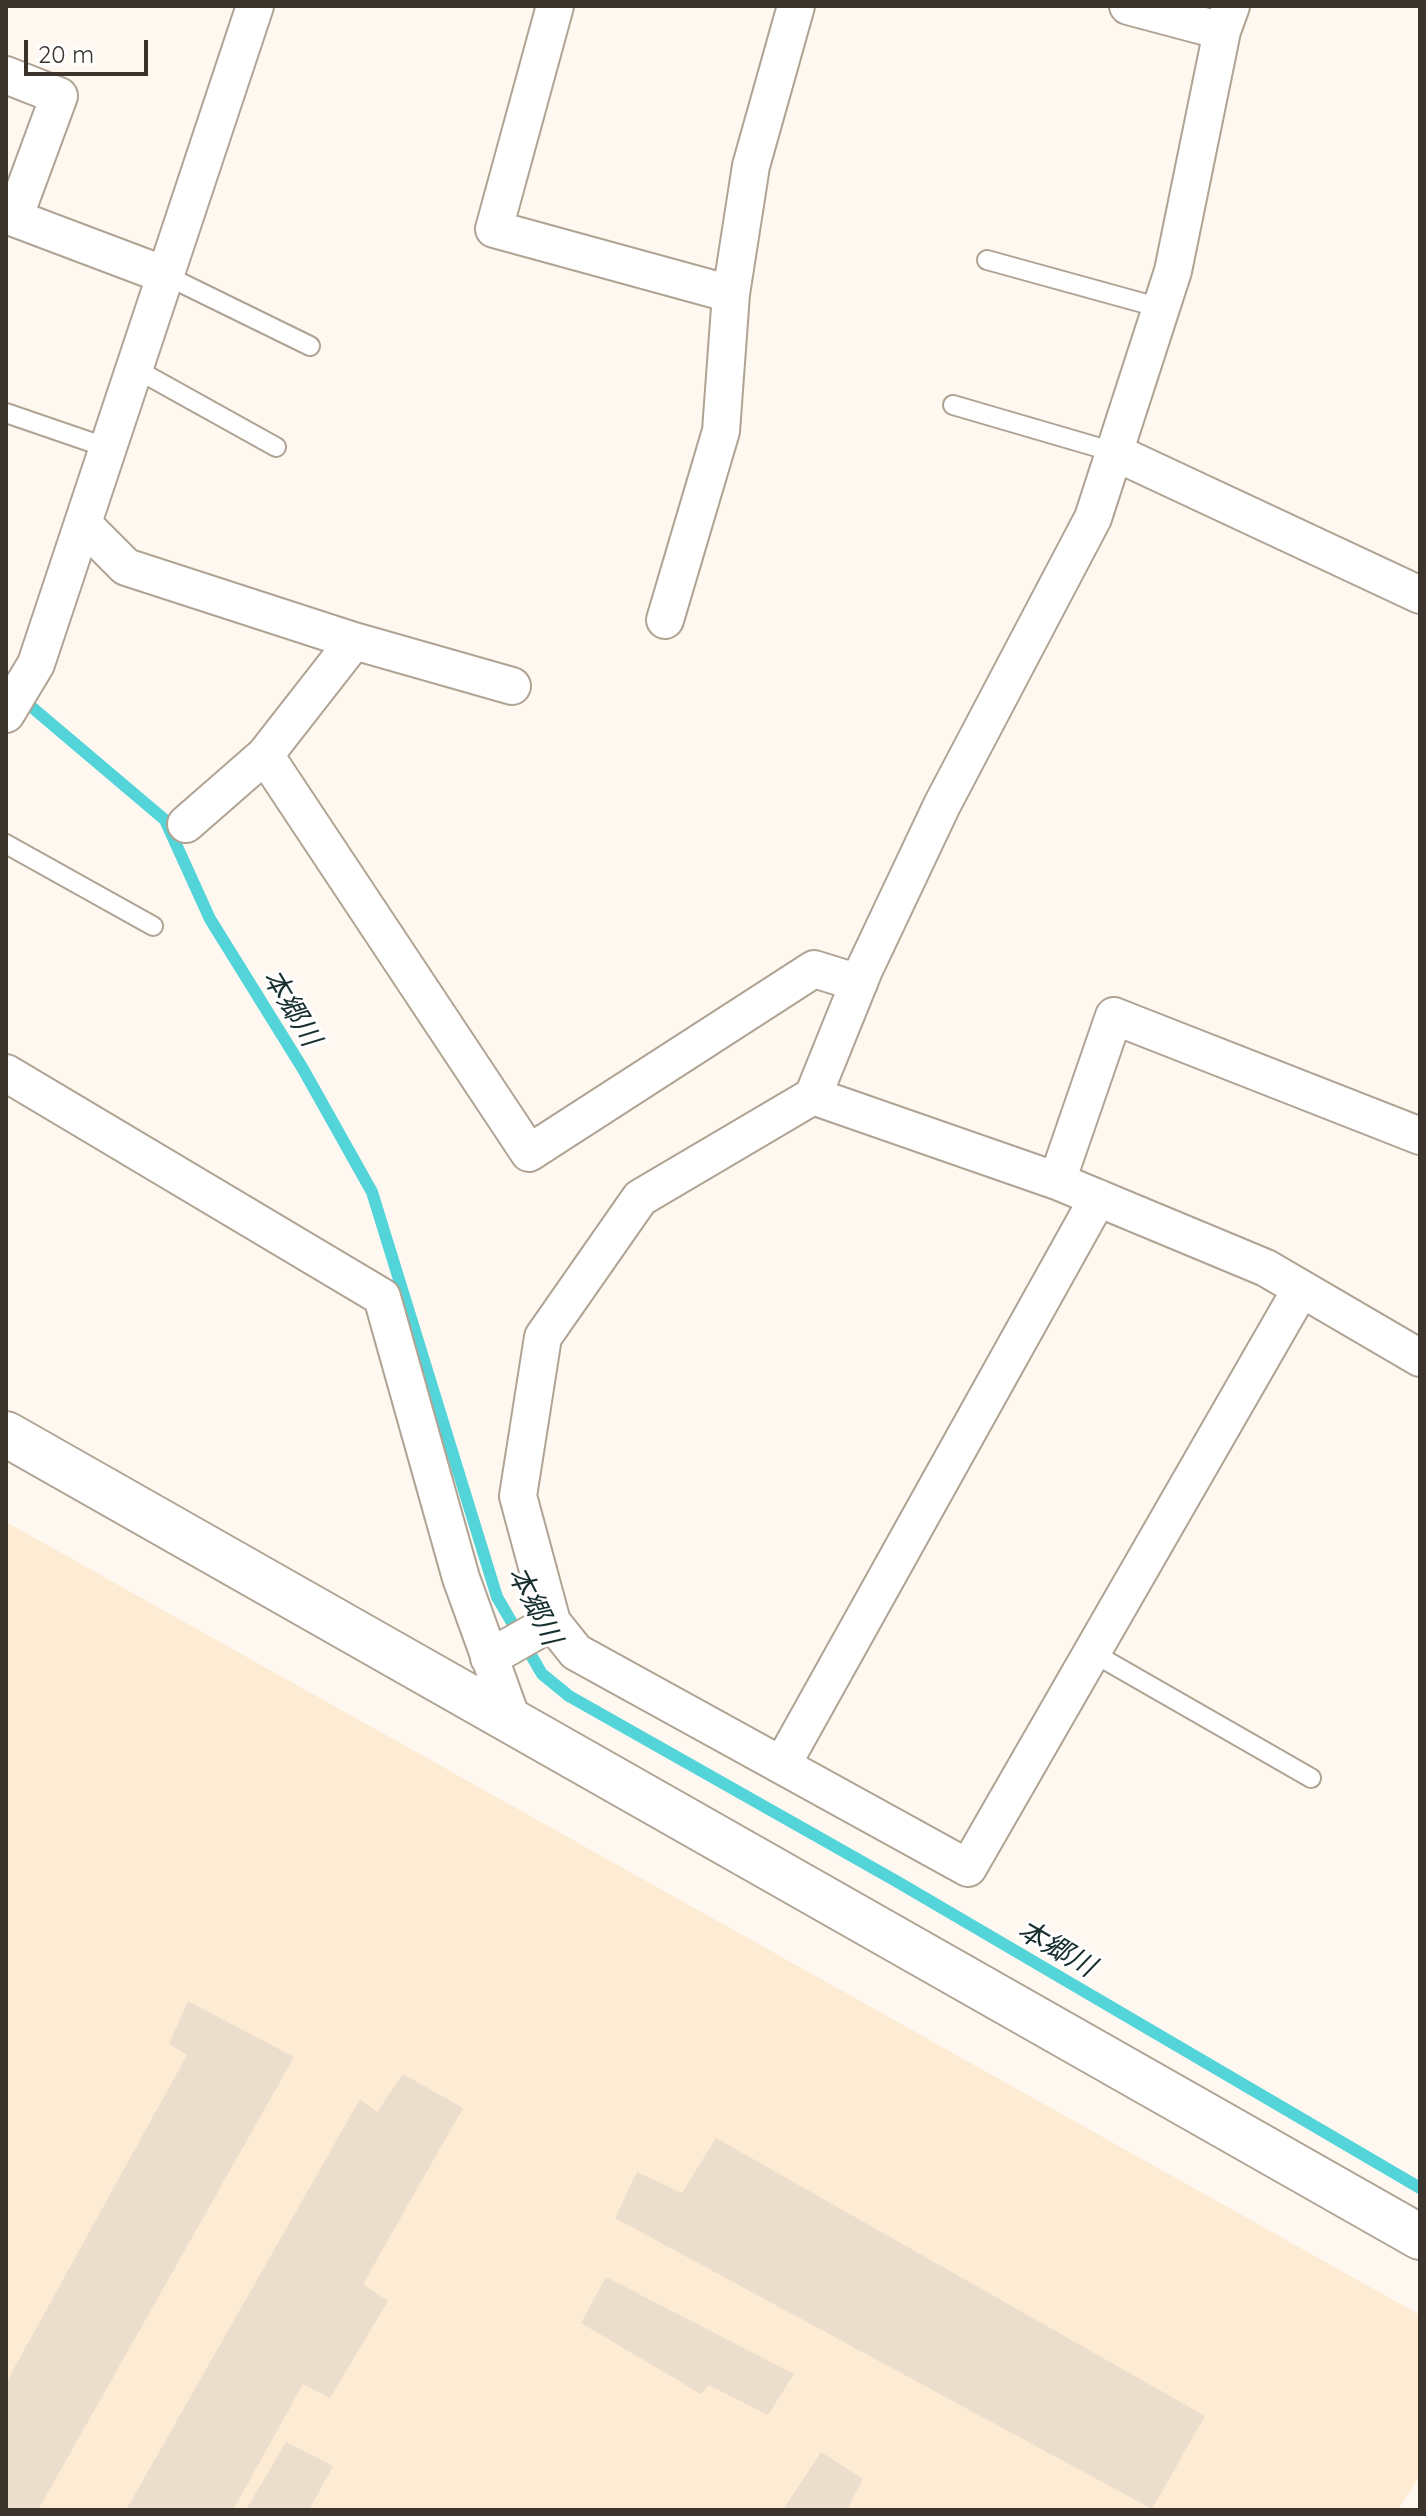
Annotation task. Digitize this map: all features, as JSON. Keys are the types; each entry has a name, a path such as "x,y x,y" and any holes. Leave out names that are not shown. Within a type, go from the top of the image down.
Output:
{"street":[{"path":"6,714 36,664 255,6"},
{"path":"555,6 494,229 731,294"},
{"path":"665,620 721,431 731,294 751,166 796,6"},
{"path":"1128,6 1227,19 1173,271 1093,518 942,805 859,983 813,1096 640,1198 543,1337 518,1496 552,1622 576,1652 968,1868 1301,1289"},
{"path":"6,75 59,96 14,218 165,275"},
{"path":"1114,452 1420,595"},
{"path":"83,524 126,567 354,641 512,686"},
{"path":"186,824 265,755 354,641"},
{"path":"265,755 529,1153 814,969 859,983"},
{"path":"1057,1181 1114,1016 1420,1136"},
{"path":"6,1073 382,1297 461,1578 513,1722"},
{"path":"813,1096 1057,1181 1266,1268 1420,1358"},
{"path":"782,1765 1098,1198"},
{"path":"6,1434 1420,2237"},
{"path":"491,1657 552,1622"}],"lane":[{"path":"987,260 1161,308"},
{"path":"165,275 310,346"},
{"path":"134,368 276,447"},
{"path":"953,405 1114,452"},
{"path":"6,413 108,448"},
{"path":"6,844 153,926"},
{"path":"1093,1653 1311,1778"}],"shaded area":[{"path":"6,1522 1420,2315 1420,2476 1398,2510 6,2510"}],"building":[{"path":"188,2001 294,2057 38,2510 6,2510 6,2383 187,2055 169,2044"},
{"path":"403,2074 463,2108 363,2284 388,2301 330,2398 303,2384 233,2510 126,2510 360,2099 377,2112"},
{"path":"716,2138 1205,2416 1152,2509 615,2218 637,2172 682,2193"},
{"path":"606,2277 794,2374 768,2415 709,2385 701,2394 581,2323"},
{"path":"286,2442 333,2466 309,2510 246,2510"},
{"path":"821,2452 863,2479 847,2510 783,2510"}],"waterway":[{"name":"本郷川","path":"21,698 165,820 210,919 303,1069 372,1192 497,1597 542,1674 569,1696 896,1881 1420,2188"}]}
